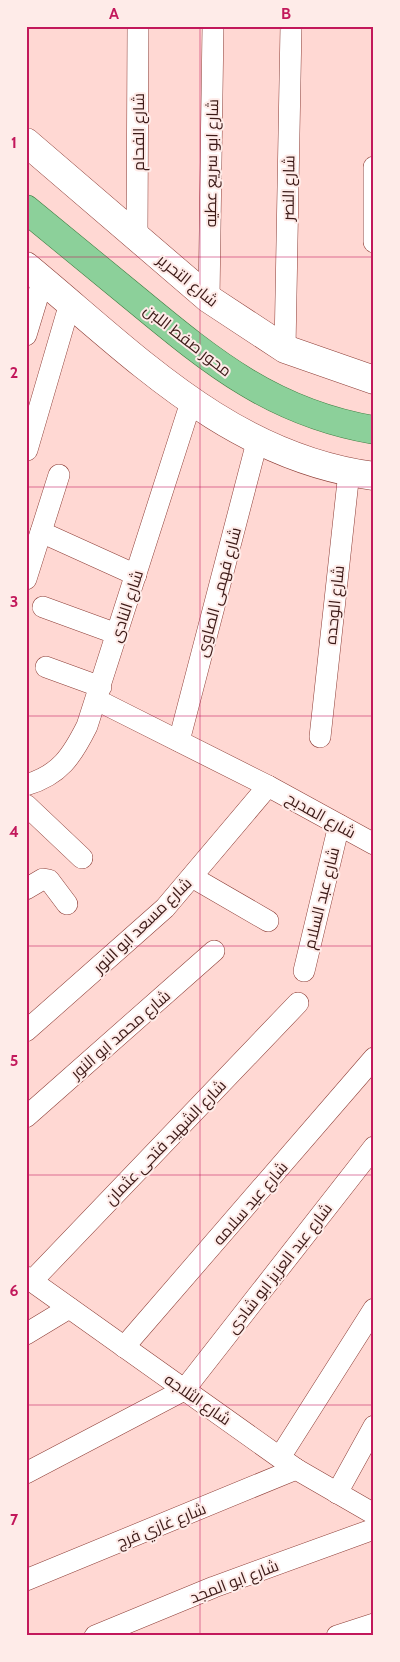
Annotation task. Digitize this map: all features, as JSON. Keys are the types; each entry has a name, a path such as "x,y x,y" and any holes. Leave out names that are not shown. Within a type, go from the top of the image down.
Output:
{"main road":[{"name":"محور صفط اللبن","path":"26,209 195,348 242,381 293,407 347,425 374,430"},
{"name":"محور صفط اللبن","path":"26,232 187,365 237,397 290,422 346,440 374,445"}],"street":[{"name":"شارع الفحام","path":"138,26 138,237"},
{"name":"شارع ابو سريع عطيه","path":"209,299 213,26"},
{"name":"شارع النصر","path":"285,349 291,26"},
{"name":"شارع التحرير","path":"26,142 209,299 285,349 374,380"},
{"path":"373,230 374,167"},
{"path":"34,273 191,402 257,442 302,460 361,474"},
{"path":"26,335 34,273"},
{"path":"27,450 70,303"},
{"name":"شارع النادى","path":"26,786 40,781 58,769 74,752 87,726 191,402"},
{"name":"شارع فهمى الصاوى","path":"178,741 257,442"},
{"name":"شارع الوحده","path":"320,737 361,474"},
{"path":"26,579 59,475"},
{"path":"41,532 136,576"},
{"path":"43,607 117,634"},
{"name":"شارع المدبح","path":"46,667 99,693 178,741 268,786 374,844"},
{"name":"شارع مسعد ابو النور","path":"26,1031 139,932 192,877 268,786"},
{"path":"26,805 82,858"},
{"name":"شارع عبد السلام","path":"304,972 339,825"},
{"path":"192,877 268,921"},
{"path":"26,889 43,879 49,880 67,904"},
{"name":"شارع محمد ابو النور","path":"26,1117 214,951"},
{"name":"شارع الشهيد فتحى عثمان","path":"29,1279 298,1003"},
{"name":"شارع عيد سلامه","path":"124,1347 374,1058"},
{"name":"شارع عبد العزيز ابو شادى","path":"184,1390 374,1147"},
{"name":"شارع الثلاجه","path":"29,1279 288,1463 374,1514"},
{"path":"26,1334 69,1308"},
{"path":"288,1463 374,1309"},
{"path":"26,1473 184,1390"},
{"path":"337,1492 374,1426"},
{"name":"شارع غازي فرج","path":"26,1580 288,1463"},
{"name":"شارع ابو المجد","path":"95,1636 214,1587 374,1529"},
{"path":"337,1636 374,1624"}]}
